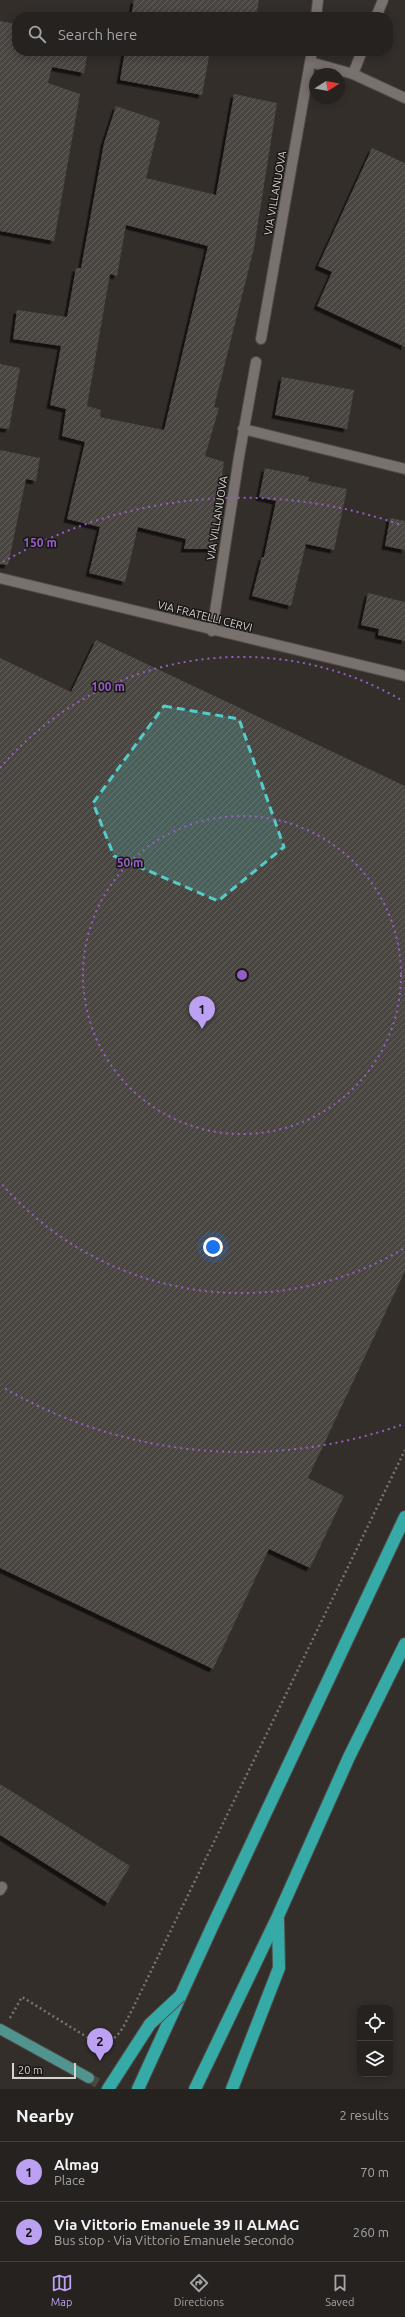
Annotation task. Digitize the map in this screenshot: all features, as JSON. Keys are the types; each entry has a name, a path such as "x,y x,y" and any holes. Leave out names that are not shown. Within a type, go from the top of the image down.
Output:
{"highway":[{"path":"138,2089 180,1996 405,1517"},
{"path":"195,2089 278,1916 349,1757 405,1644"},
{"path":"232,2089 279,1968 278,1916"},
{"path":"108,2089 150,2024 180,1996"}],"main road":[{"path":"1,2029 89,2078"}],"street":[{"path":"317,12 318,0"},
{"path":"378,12 383,0"},
{"name":"VIA VILLANUOVA","path":"260,339 311,56"},
{"path":"353,74 360,56"},
{"path":"310,62 353,74 405,98"},
{"name":"VIA VILLANUOVA","path":"212,631 256,362"},
{"path":"244,429 405,469"},
{"name":"VIA FRATELLI CERVI","path":"0,578 212,631 366,665 405,676"}],"path":[{"path":"1,2029 22,1997 95,2042 106,2044 117,2037 137,2001 405,1450"}],"highlighted area":[{"path":"164,706 239,719 284,847 218,901 114,856 93,803"}],"building":[{"path":"134,0 259,0 257,12 132,12"},
{"path":"0,21 12,23 12,56 87,56 84,73 52,67 48,83 80,94 54,241 0,231"},
{"path":"124,56 209,56 202,95 120,80"},
{"path":"234,94 277,103 254,248 214,407 219,408 205,456 224,462 212,549 184,549 186,539 138,527 125,582 89,573 100,527 67,519 85,442 62,436 66,409 50,405 61,346 13,339 17,310 67,317 76,268 81,268 104,143 116,106 160,121 146,178 216,195","holes":["126,225 208,246 164,430 100,417 101,410 87,406 110,274 117,276"]},
{"path":"372,148 405,163 405,347 317,306 332,272 318,266"},
{"path":"0,364 20,368 9,429 0,428"},
{"path":"282,377 354,390 347,429 275,415"},
{"path":"0,450 40,458 36,481 26,479 8,565 0,564"},
{"path":"265,468 309,477 308,481 347,489 334,550 306,544 291,606 252,596 262,557 264,557 276,501 259,497"},
{"path":"390,518 405,521 405,550 385,546"},
{"path":"368,593 405,602 405,641 378,635 379,629 361,625"},
{"path":"96,640 405,786 405,1271 308,1478 344,1496 310,1568 269,1549 213,1669 0,1568 0,658 71,692"},
{"path":"0,1784 130,1866 108,1903 0,1835"}],"tunnel":[{"path":"89,2078 108,2089"}],"place":[{"name":"Almag","path":"202,1029"},
{"name":"Via Vittorio Emanuele 39 II ALMAG","path":"100,2061"}]}
